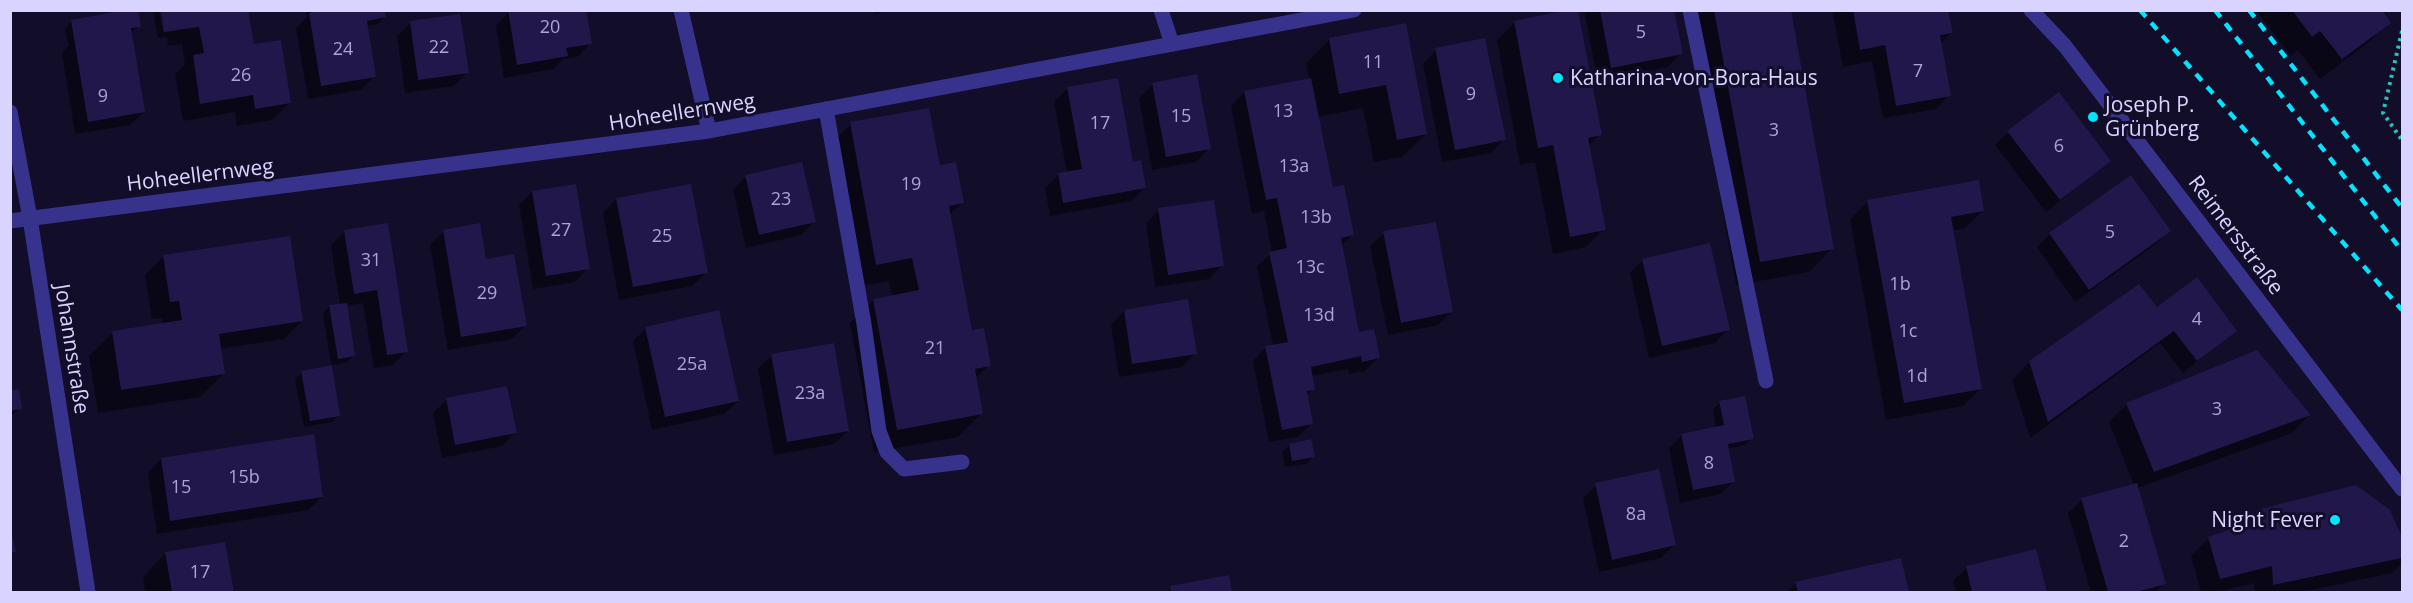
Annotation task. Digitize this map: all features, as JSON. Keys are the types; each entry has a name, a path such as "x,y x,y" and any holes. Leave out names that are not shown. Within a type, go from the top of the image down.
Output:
{"street":[{"path":"681,10 709,131"},
{"path":"1161,10 1172,44"},
{"name":"Hoheellernweg","path":"10,221 709,131 1354,10"},
{"path":"1690,10 1766,381"},
{"name":"Reimersstraße","path":"2031,10 2065,46 2403,489"},
{"path":"826,109 864,324 879,431 887,452 904,469 963,462"},
{"name":"Johannstraße","path":"10,112 30,218 88,592"}],"path":[{"path":"2403,31 2383,113 2403,140"}],"building":[{"path":"125,10 138,10 141,27 131,28 145,112 88,122 71,20"},
{"path":"161,10 248,10 254,44 281,40 291,103 255,109 253,95 200,104 193,55 204,53 199,27 164,32"},
{"path":"321,10 385,10 386,17 367,21 376,77 321,86 309,13"},
{"path":"508,10 586,10 592,44 566,48 568,56 517,65"},
{"name":"Katharina-von-Bora-Haus","path":"1567,10 1578,10 1602,135 1588,138 1606,230 1570,237 1553,145 1538,148 1514,21"},
{"path":"1600,10 1674,10 1683,54 1611,68"},
{"path":"1714,10 1791,10 1834,249 1760,262"},
{"path":"1853,10 1948,10 1953,33 1940,35 1951,96 1896,106 1885,45 1860,50"},
{"path":"2292,10 2382,10 2391,23 2342,59 2320,31 2312,37"},
{"path":"460,14 469,73 418,80 410,21"},
{"path":"1406,23 1427,134 1397,140 1386,85 1339,94 1329,38"},
{"path":"1485,38 1506,140 1455,150 1435,48"},
{"path":"1197,74 1211,149 1166,157 1152,83"},
{"path":"1118,78 1133,162 1141,160 1146,188 1063,203 1058,173 1082,169 1067,87"},
{"path":"1311,78 1333,187 1344,185 1354,235 1341,238 1359,332 1374,329 1380,358 1362,362 1361,356 1311,367 1315,390 1307,391 1313,424 1282,430 1265,346 1288,342 1269,252 1287,248 1277,198 1266,200 1244,91"},
{"path":"2059,92 2111,161 2060,200 2007,131"},
{"path":"929,108 940,165 956,162 964,203 949,206 972,330 984,328 991,366 975,369 983,414 897,430 873,299 919,290 912,258 876,265 850,122"},
{"path":"802,162 816,222 759,235 745,175"},
{"path":"2131,175 2171,231 2089,290 2049,233"},
{"path":"1979,180 1984,211 1951,217 1982,389 1904,403 1867,200"},
{"path":"576,184 590,269 546,276 532,191"},
{"path":"691,184 708,273 633,287 616,198"},
{"path":"1214,200 1224,266 1168,275 1158,208"},
{"path":"1436,222 1453,312 1401,323 1383,231"},
{"path":"388,223 408,352 387,355 377,290 354,294 344,230"},
{"path":"480,223 486,259 514,254 527,326 461,337 443,230"},
{"path":"290,236 303,321 219,334 225,374 121,390 112,331 182,320 179,301 170,302 163,255"},
{"path":"1710,243 1730,330 1662,346 1642,259"},
{"path":"2197,277 2237,331 2197,361 2174,331 2048,422 2029,361 2139,284 2157,307"},
{"path":"1188,299 1197,354 1132,364 1124,310"},
{"path":"347,303 355,356 338,359 329,305"},
{"path":"719,310 739,401 665,417 645,327"},
{"path":"834,343 849,431 787,442 771,354"},
{"path":"2257,350 2311,415 2154,472 2126,403"},
{"path":"332,365 340,416 310,421 301,371"},
{"path":"507,386 517,433 455,445 446,398"},
{"path":"19,389 22,409 10,411 10,391"},
{"path":"1745,396 1754,439 1728,444 1735,482 1693,490 1681,434 1724,425 1719,401"},
{"path":"314,434 323,497 170,521 161,458"},
{"path":"1311,439 1315,457 1292,461 1289,444"},
{"path":"1659,469 1676,545 1612,560 1595,483"},
{"path":"2137,483 2166,584 2136,592 2108,592 2081,498"},
{"path":"2356,485 2390,510 2402,537 2402,558 2273,585 2272,566 2220,579 2208,537 2256,521 2256,510"},
{"path":"10,527 16,552 10,553"},
{"path":"225,542 234,592 172,592 165,552"},
{"path":"2036,549 2047,592 1972,592 1966,566"},
{"path":"1901,558 1909,592 1798,592 1795,582"},
{"path":"1229,575 1232,592 1171,592 1170,586"}],"railway":[{"path":"2140,10 2402,310"},
{"path":"2215,10 2402,251"},
{"path":"2249,10 2402,208"}],"place":[{"name":"Katharina-von-Bora-Haus","path":"1558,78"},
{"name":"Joseph P. Grünberg","path":"2093,117"},
{"name":"Night Fever","path":"2335,520"}]}
